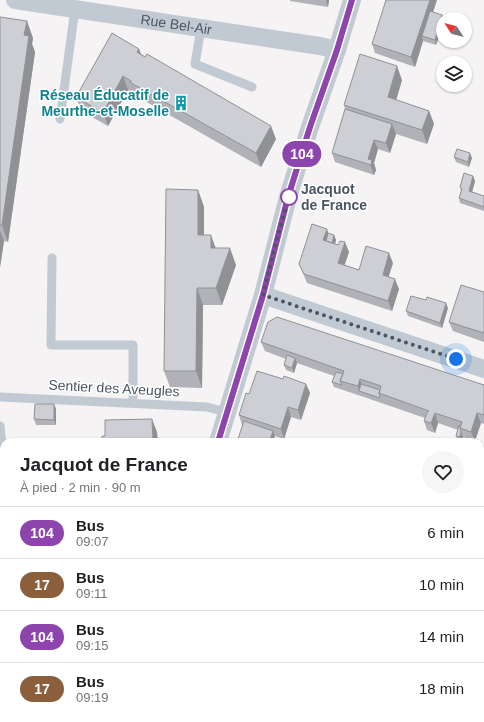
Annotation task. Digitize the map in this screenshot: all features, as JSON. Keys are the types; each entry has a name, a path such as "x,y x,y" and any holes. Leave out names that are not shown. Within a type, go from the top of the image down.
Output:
{"street":[{"name":"Rue Bel-Air","path":"15,0 320,46 337,50"},
{"path":"219,438 263,295 276,242 310,127 337,50 352,0"},
{"path":"263,295 484,369"}],"lane":[{"path":"60,119 75,9"},
{"path":"201,28 195,64 252,87"},
{"path":"52,258 51,345 133,345 133,403"},
{"name":"Sentier des Aveugles","path":"0,397 207,407 226,412"},
{"path":"0,426 1,438"}],"building":[{"path":"386,0 430,0 411,57 372,44"},
{"path":"430,11 436,13 435,40 422,36"},
{"path":"0,17 27,21 24,35 29,36 2,225 0,225"},
{"name":"Réseau Éducatif de Meurthe-et-Moselle","path":"112,33 139,49 137,52 145,57 147,54 271,126 256,153 131,83 131,81 123,76 103,113 76,97"},
{"path":"360,54 397,66 388,97 429,111 422,130 344,105"},
{"path":"345,109 392,124 386,143 374,140 368,159 372,160 371,165 332,153"},
{"path":"457,149 470,153 468,162 454,157"},
{"path":"464,173 473,176 469,191 484,196 484,207 459,198"},
{"path":"166,189 198,190 198,235 211,235 211,248 230,248 216,288 197,288 196,371 164,371"},
{"path":"312,224 327,229 323,240 338,245 340,241 345,242 338,263 359,270 366,246 389,253 383,275 395,279 388,301 304,274 299,264"},
{"path":"328,233 334,235 332,243 326,241"},
{"path":"461,285 484,292 484,333 449,322"},
{"path":"411,296 426,300 427,297 446,303 440,323 406,311"},
{"path":"277,317 484,385 484,415 477,413 471,432 460,428 462,422 435,413 431,423 424,421 429,411 379,393 381,386 360,379 358,386 340,381 344,371 261,342 268,322"},
{"path":"287,355 295,358 292,368 284,365"},
{"path":"257,371 283,379 284,376 306,384 298,410 288,407 281,429 239,415 246,393 249,394"},
{"path":"336,372 343,374 340,381 342,385 332,382"},
{"path":"361,384 380,390 380,398 359,391"},
{"path":"35,404 54,404 54,420 34,419"},
{"path":"152,419 153,438 102,438 102,436 105,436 105,420"},
{"path":"244,421 273,431 270,438 238,438"},
{"path":"459,425 461,432 460,437 456,436"}],"bus line":[{"name":"104","path":"219,438 263,295 288,197 352,0"}],"place":[{"name":"Réseau Éducatif de Meurthe-et-Moselle","path":"181,103"},
{"name":"Jacquot de France","path":"289,197"}],"route":[{"path":"289,197 263,295 456,359"}]}
